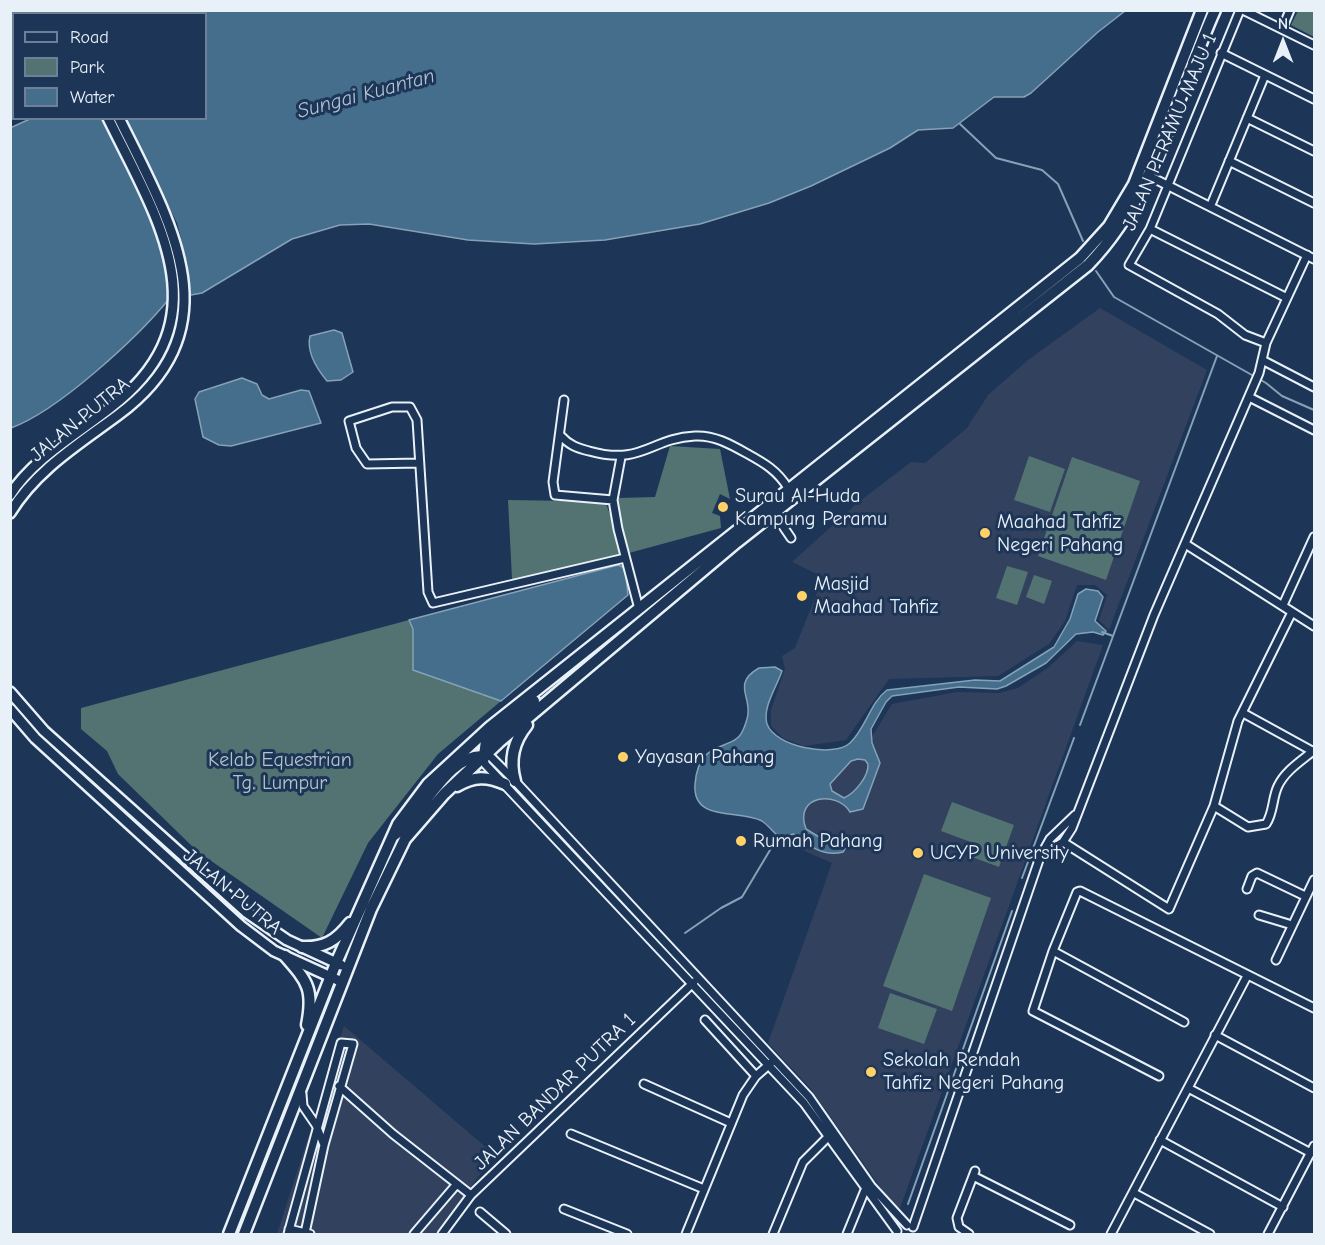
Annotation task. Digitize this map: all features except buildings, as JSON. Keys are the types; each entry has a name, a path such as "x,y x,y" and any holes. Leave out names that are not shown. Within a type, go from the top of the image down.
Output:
{"highway":[{"path":"244,1234 371,909 405,839 444,794 542,706 774,513 1084,261 1097,238 1118,213 1137,177 1202,10"},
{"path":"230,1234 336,963 398,824 428,784 490,727 788,488 1107,245 1127,218 1149,176 1215,10"},
{"path":"484,756 486,741 550,687 555,675"},
{"path":"444,794 475,778 491,778 510,783 514,748 519,735 542,706"},
{"path":"393,836 404,829 434,789 466,758 484,756"},
{"path":"302,947 318,947 330,943 340,935 360,909"},
{"path":"285,956 304,979 312,997 300,1054"}],"main road":[{"name":"JALAN PUTRA","path":"10,495 34,467 130,393 147,374 162,348 171,322 174,292 169,250 162,228 109,120"},
{"name":"JALAN PUTRA","path":"10,513 21,495 42,471 137,401 171,356 184,311 183,266 172,227 120,120"},
{"name":"JALAN PUTRA","path":"10,692 44,731 183,859 267,928 348,968"},
{"name":"JALAN PUTRA","path":"10,709 35,738 174,868 241,926 285,956 342,982"}],"street":[{"path":"1241,10 1314,45"},
{"name":"JALAN PERAMU MAJU 1","path":"1241,10 1221,53 1150,229 1129,265 1218,314 1245,335 1266,343"},
{"path":"1282,29 1290,10"},
{"path":"1221,53 1314,99"},
{"path":"1211,205 1265,75"},
{"path":"1247,118 1314,151"},
{"path":"1229,161 1314,203"},
{"path":"1040,857 1063,842 1072,828 1154,615 1187,545 1264,361 1266,343 1287,298 1311,257 1149,176"},
{"path":"1150,229 1287,298"},
{"path":"1264,361 1314,387"},
{"path":"1249,397 1314,430"},
{"path":"564,400 561,436 553,482 555,495 613,500"},
{"path":"419,464 367,464 356,448 349,421 392,407 410,407 417,420 428,592 433,603 625,558"},
{"path":"561,436 578,448 621,457 648,451 677,437 710,437 768,465 779,474 788,488"},
{"path":"621,457 613,500 639,609"},
{"path":"774,513 791,538"},
{"path":"1283,605 1314,537"},
{"path":"1187,545 1314,626"},
{"path":"1063,842 1169,909 1214,806 1242,713 1292,612"},
{"path":"1214,806 1248,826 1266,824 1275,803 1278,785 1290,770 1314,751 1242,713"},
{"path":"484,756 491,758 510,783 771,1063 804,1103 897,1233 910,1226 1040,857 1050,839 1077,813"},
{"path":"1248,889 1252,876 1257,873 1305,896"},
{"path":"1276,960 1314,880"},
{"path":"1159,1076 1036,1014 1034,1006 1077,892 1080,891 1314,1008"},
{"path":"1259,915 1292,925"},
{"path":"1053,951 1184,1022"},
{"path":"1111,1234 1247,975"},
{"name":"JALAN BANDAR PUTRA 1","path":"441,1234 471,1195 695,982"},
{"path":"705,1020 756,1076"},
{"path":"1215,1035 1314,1088"},
{"path":"341,1043 352,1044 339,1086 324,1145 307,1234 288,1232 316,1125 341,1043"},
{"path":"686,1234 743,1095 756,1076 771,1063"},
{"path":"771,1063 809,1097 871,1186 917,1234"},
{"path":"304,1079 303,1106 316,1125 324,1145"},
{"path":"644,1084 731,1123"},
{"path":"339,1086 456,1185 471,1195"},
{"path":"1188,1088 1313,1149 1268,1234"},
{"path":"773,1234 803,1162 834,1132"},
{"path":"571,1134 704,1189"},
{"path":"1160,1140 1283,1207"},
{"path":"969,1234 959,1227 957,1218 974,1174 1070,1225"},
{"path":"414,1234 456,1185"},
{"path":"847,1234 865,1190"},
{"path":"1134,1193 1210,1234"},
{"path":"564,1209 627,1234"},
{"path":"480,1212 506,1234"}],"shaded area":[{"name":"Maahad Tahfiz Negeri Pahang","path":"1100,308 1207,370 1109,630 1099,620 1107,595 1095,585 1077,585 1065,621 1049,644 998,676 889,679 846,740 804,746 783,738 771,726 771,710 785,669 782,656 795,648 823,577 792,562 856,504 911,462 925,463 967,428 988,395 1028,360"},
{"name":"UCYP University","path":"1077,641 1103,645 900,1208 893,1205 810,1088 768,1043 832,863 786,843 806,794 864,750 892,704 957,692 999,693 1018,688 1049,667"},
{"path":"344,1026 488,1149 484,1169 436,1234 277,1234"}],"green space":[{"path":"1298,11 1314,11 1314,37 1291,25"},
{"path":"670,446 720,449 730,499 720,494 712,513 720,516 721,528 629,553 619,513 618,498 655,497"},
{"path":"1029,456 1065,469 1050,512 1014,500"},
{"path":"1072,457 1140,481 1106,580 1038,556"},
{"path":"508,500 606,504 613,522 620,555 518,580 512,579"},
{"path":"1007,566 1028,572 1017,605 996,598"},
{"path":"1034,575 1052,581 1044,604 1026,597"},
{"name":"Kelab Equestrian Tg. Lumpur","path":"409,620 413,629 414,670 501,701 438,754 368,843 322,938 197,851 118,774 107,751 81,729 81,708"},
{"path":"952,802 1014,825 999,867 972,857 976,844 941,831"},
{"path":"924,874 991,898 952,1011 883,986"},
{"path":"890,993 937,1009 924,1044 878,1028"}],"water":[{"name":"Sungai Kuantan","path":"1125,11 1024,97 994,97 953,128 918,130 890,148 811,186 769,203 700,224 605,240 534,244 468,240 369,224 340,225 292,239 202,293 169,299 96,372 51,406 11,428 10,128 28,120 207,120 207,12 199,12"},
{"path":"334,330 342,333 353,372 341,380 327,381 316,366 309,342 310,336"},
{"path":"242,378 257,384 262,395 269,399 301,390 309,391 321,423 231,446 219,445 203,437 195,399 199,392"},
{"path":"618,565 625,568 628,595 501,701 413,670 413,629 409,620"},
{"path":"1086,589 1098,591 1103,597 1095,621 1106,631 1103,635 1093,632 1076,634 1046,663 997,689 959,687 892,696 886,702 871,729 872,743 880,763 863,809 850,812 844,805 827,799 811,803 806,809 804,818 806,829 824,840 843,839 846,847 843,852 823,852 794,834 779,837 762,821 709,810 701,805 696,796 695,784 703,759 710,752 739,737 743,730 748,713 745,684 751,674 759,668 775,667 782,671 767,711 767,724 772,732 781,739 806,748 831,750 850,743 876,702 887,690 975,680 1000,681 1054,647 1070,619 1078,594","holes":["865,760 868,769 853,792 844,798 832,791 830,784 851,761"]}],"pier":[{"path":"102,120 127,120 177,223 188,266 189,299 174,299 168,305 169,289 162,244"}],"waterway":[{"path":"960,124 996,158 1042,170 1058,184 1083,241"},
{"path":"1096,271 1114,297 1266,383 1282,396 1314,410"},
{"path":"1080,725 1217,356"},
{"path":"1102,632 1113,636"},
{"path":"1022,878 1074,738"},
{"path":"685,933 721,908 742,897 779,835"},
{"path":"908,1204 1012,911"}],"place":[{"name":"Surau Al-Huda Kampung Peramu","path":"723,507"},
{"name":"Maahad Tahfiz Negeri Pahang","path":"985,533"},
{"name":"Masjid Maahad Tahfiz","path":"802,596"},
{"name":"Yayasan Pahang","path":"623,757"},
{"name":"Rumah Pahang","path":"741,841"},
{"name":"UCYP University","path":"918,853"},
{"name":"Sekolah Rendah Tahfiz Negeri Pahang","path":"871,1072"}]}
